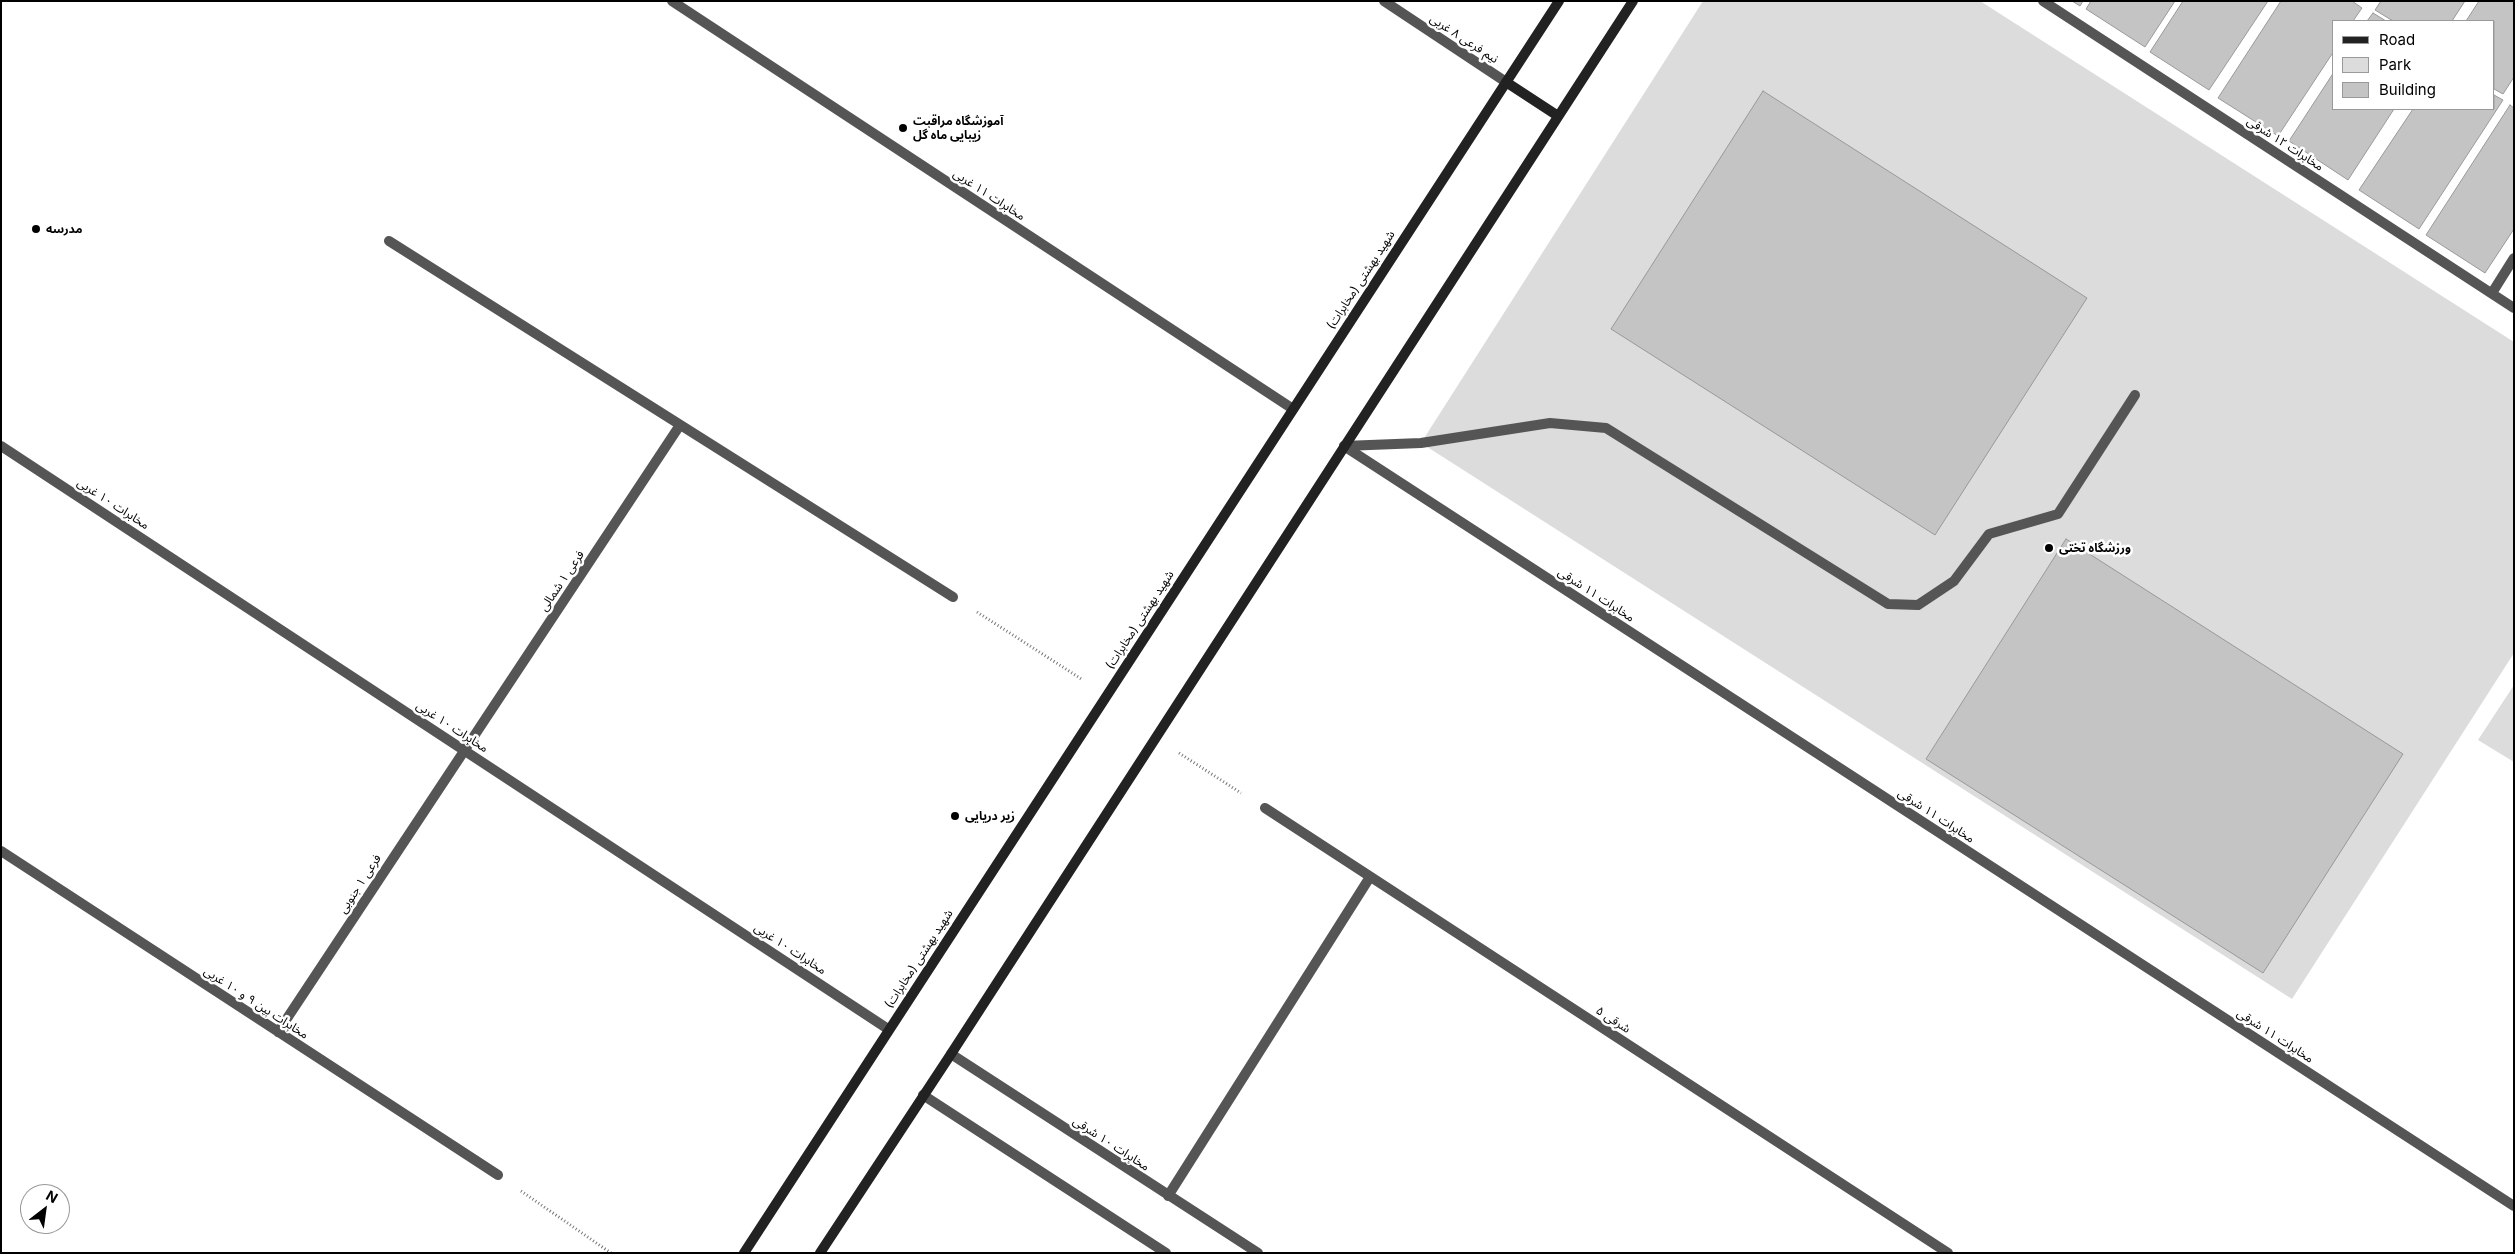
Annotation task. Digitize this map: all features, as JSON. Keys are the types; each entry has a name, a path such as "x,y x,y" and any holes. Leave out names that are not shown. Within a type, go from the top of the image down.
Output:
{"main road":[{"name":"شهید بهشتی (مخابرات)","path":"744,1253 888,1029 1559,1"},
{"path":"820,1253 1633,1"},
{"path":"1506,82 1558,116"}],"street":[{"name":"مخابرات ۱۱ غربی","path":"672,1 1292,409"},
{"name":"نیم فرعی ۸ غربی","path":"1384,1 1506,82"},
{"name":"مخابرات ۱۲ شرقی","path":"2043,1 2514,308"},
{"path":"389,241 953,597"},
{"path":"2492,293 2514,258"},
{"path":"1344,446 1421,443 1550,423 1606,428 1888,604 1918,605 1954,581 1989,534 2058,514 2135,395"},
{"name":"فرعی ۱ شمالی","path":"464,750 680,425"},
{"name":"مخابرات ۱۰ غربی","path":"1,446 888,1029"},
{"name":"مخابرات ۱۱ شرقی","path":"1344,446 2514,1206"},
{"name":"فرعی ۱ جنوبی","path":"278,1032 464,750"},
{"name":"شرقی ۵","path":"1265,808 1948,1253"},
{"name":"مخابرات بین ۹ و ۱۰ غربی","path":"1,851 498,1175"},
{"path":"1168,1196 1370,877"},
{"name":"مخابرات ۱۰ شرقی","path":"951,1054 1258,1253"},
{"path":"923,1095 1166,1253"}],"path":[{"path":"953,597 1106,695"},
{"path":"1156,738 1265,808"},
{"path":"498,1175 611,1253"}],"green space":[{"name":"ورزشگاه تختی","path":"1703,1 1980,1 2514,342 2514,653 2292,999 1421,443"},
{"path":"2514,685 2514,762 2478,740"}],"building":[{"path":"2072,1 2083,1 2080,6"},
{"path":"2091,1 2175,1 2145,47 2086,9"},
{"path":"2183,1 2268,1 2209,90 2150,52"},
{"path":"2281,1 2352,1 2362,8 2354,20 2332,20 2332,54 2278,136 2218,98"},
{"path":"2381,1 2465,1 2453,20 2391,20 2375,10"},
{"path":"2479,1 2514,1 2514,77 2503,94 2495,90 2495,20 2467,20"},
{"path":"2373,13 2384,20 2368,20"},
{"path":"2332,75 2332,110 2393,110 2348,180 2289,141"},
{"path":"1763,91 2087,298 1935,535 1611,329"},
{"path":"2495,96 2503,100 2419,229 2359,190 2412,110 2495,110"},
{"path":"2510,105 2514,108 2514,229 2485,273 2426,235"},
{"path":"2066,539 2403,754 2263,973 1926,759"}],"place":[{"name":"آموزشگاه مراقبت زیبایی ماه گل","path":"903,128"},
{"name":"مدرسه","path":"36,229"},
{"name":"ورزشگاه تختی","path":"2049,548"},
{"name":"زیر دریایی","path":"955,816"}]}
